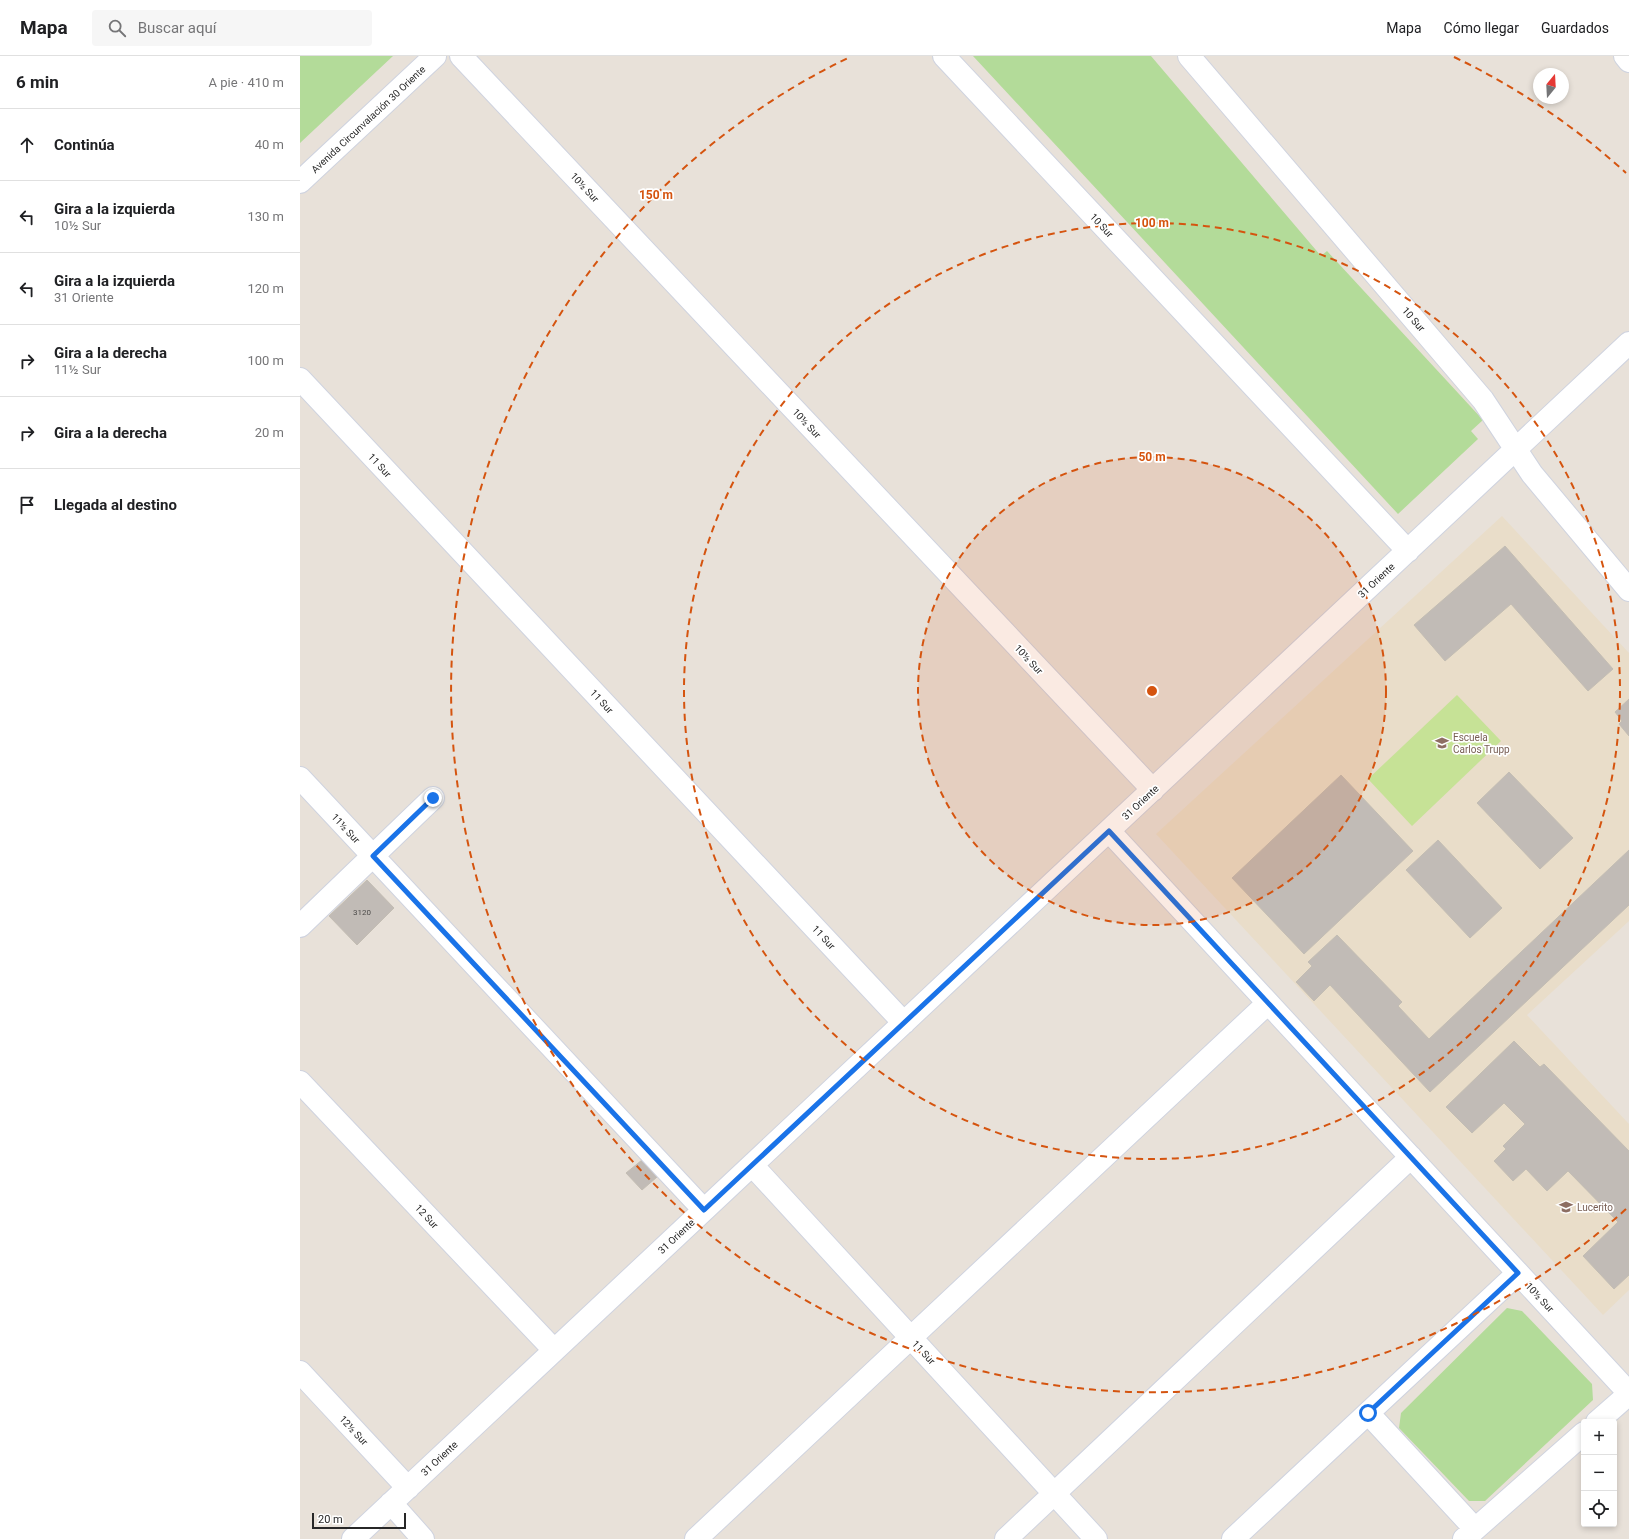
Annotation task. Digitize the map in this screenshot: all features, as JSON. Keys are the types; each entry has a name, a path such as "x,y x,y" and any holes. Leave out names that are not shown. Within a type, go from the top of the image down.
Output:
{"street":[{"name":"Avenida Circunvalación 30 Oriente","path":"300,182 435,56"},
{"name":"10½ Sur","path":"461,56 1152,790"},
{"name":"10 Sur","path":"944,56 1408,551"},
{"name":"10 Sur","path":"1189,56 1483,400 1532,474 1629,590"},
{"path":"1625,56 1629,61"},
{"name":"31 Oriente","path":"353,1539 1629,343"},
{"name":"11 Sur","path":"300,379 904,1022"},
{"name":"11½ Sur","path":"300,778 704,1210"},
{"path":"300,926 433,798"},
{"name":"10½ Sur","path":"1109,831 1629,1393"},
{"path":"696,1539 1268,1003"},
{"name":"12 Sur","path":"300,1082 554,1350"},
{"path":"1006,1539 1411,1157"},
{"name":"11 Sur","path":"752,1165 1096,1539"},
{"path":"1233,1539 1518,1273"},
{"name":"12½ Sur","path":"300,1372 408,1488"},
{"path":"1600,1419 1629,1393"},
{"path":"1368,1413 1469,1534 1581,1436"},
{"path":"391,1503 423,1539"}],"shaded area":[{"name":"Escuela Carlos Trupp","path":"1502,516 1629,653 1629,921 1527,1015 1629,1124 1629,1290 1603,1315 1156,834"}],"green space":[{"path":"300,56 393,56 300,143"},
{"path":"973,56 1151,56 1321,256 1327,251 1483,420 1471,431 1478,439 1398,514"},
{"path":"1457,695 1501,741 1412,826 1368,779"},
{"path":"1507,1308 1522,1311 1592,1384 1593,1400 1485,1501 1469,1501 1399,1428 1401,1413"}],"building":[{"path":"1505,546 1613,669 1588,691 1511,604 1445,661 1414,625"},
{"path":"1629,699 1629,736 1619,724 1622,721 1615,712"},
{"path":"1509,772 1573,838 1540,869 1477,803"},
{"path":"1341,775 1413,851 1304,954 1232,878"},
{"path":"1438,840 1502,908 1470,938 1406,870"},
{"path":"1629,850 1629,905 1430,1092 1330,985 1314,1001 1296,982 1312,966 1308,962 1337,935 1402,1002 1398,1006 1429,1039"},
{"path":"367,880 394,908 357,945 329,916"},
{"path":"1514,1041 1540,1067 1544,1064 1629,1151 1629,1275 1614,1289 1583,1256 1618,1222 1568,1171 1547,1191 1526,1169 1513,1181 1494,1161 1506,1149 1503,1146 1525,1124 1504,1103 1472,1133 1446,1107"},
{"path":"642,1160 657,1177 642,1190 626,1173"}],"place":[{"name":"Escuela Carlos Trupp","path":"1442,743"},
{"name":"Lucerito","path":"1566,1207"}],"route":[{"path":"433,798 373,856 704,1210 1109,831 1518,1273 1368,1413"}]}
